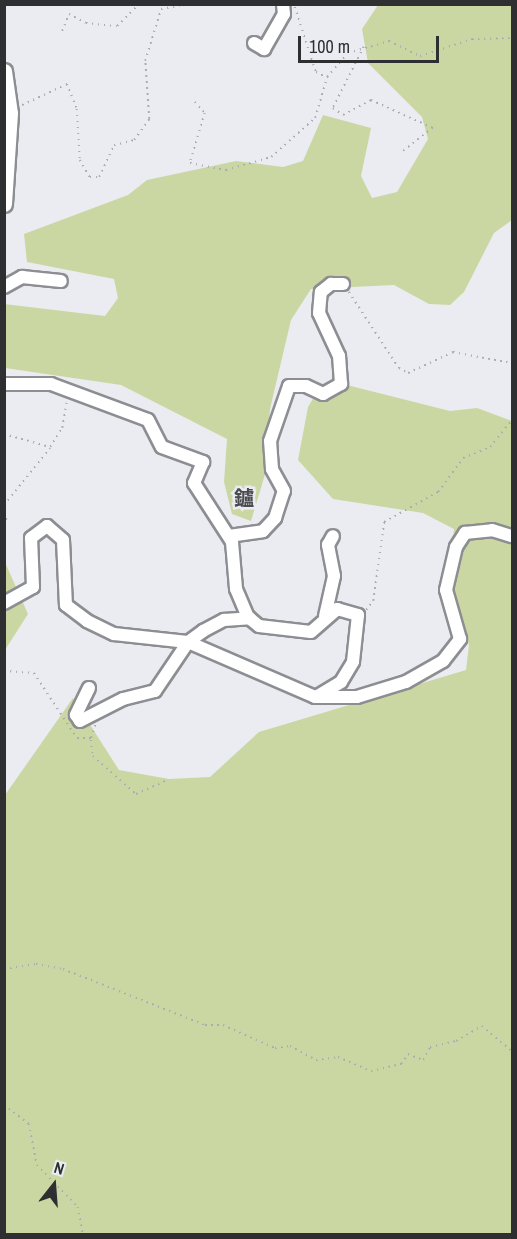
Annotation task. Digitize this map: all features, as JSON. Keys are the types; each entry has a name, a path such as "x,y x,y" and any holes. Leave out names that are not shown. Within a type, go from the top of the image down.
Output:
{"main road":[{"path":"4,71 10,113 4,204"}],"street":[{"path":"254,43 264,49 284,14 283,4"},
{"path":"4,287 22,277 61,280"},
{"path":"229,537 263,531 275,518 284,490 272,469 270,441 289,386 306,386 323,394 341,384 339,356 319,313 321,292 331,284 343,284"},
{"path":"4,384 51,384 148,420 162,447 203,462 194,483 229,537 236,553 236,589 250,618 259,626 311,632 325,616 334,576 328,545 333,536"},
{"path":"4,603 33,587 31,538 47,526 63,540 62,588 72,612 114,634 188,642 315,697 357,698 434,670 460,639 446,590 456,547 465,533 492,530 513,536"},
{"path":"315,697 341,682 353,662 358,615 348,610 325,616"},
{"path":"89,688 76,716 80,721 123,699 155,691 188,642 224,620 250,618"}],"path":[{"path":"62,31 69,14 86,23 117,26 139,4"},
{"path":"10,113 56,84 67,84 77,109 80,160 90,177 99,177 114,145 134,140 149,119 145,61 160,9 186,4"},
{"path":"294,4 316,72 327,77"},
{"path":"195,102 205,113 190,163 226,170 271,157 315,118 327,77 348,53 364,46 388,41 420,56 472,39 513,38"},
{"path":"364,46 333,108 343,115 371,100 433,128 401,153"},
{"path":"343,284 399,368 408,373 453,352 513,363"},
{"path":"4,505 50,447 62,428 69,391"},
{"path":"357,623 373,601 384,522 438,492 463,458 490,447 513,420"},
{"path":"4,434 50,447"},
{"path":"4,513 7,520"},
{"path":"4,671 34,673 77,738 91,738"},
{"path":"99,713 91,738 93,756 136,794 169,779"},
{"path":"4,969 36,964 63,969 275,1048 290,1046 316,1060 338,1058 371,1071 401,1064 408,1054 423,1060 430,1047 482,1026 513,1051"},
{"path":"4,1105 29,1124 37,1165 78,1207 83,1234"}],"green space":[{"path":"378,5 512,5 512,220 494,233 464,292 450,305 429,304 394,285 311,289 291,320 270,409 266,471 251,521 232,514 224,482 227,439 121,385 5,368 4,304 105,316 118,298 114,279 27,262 24,234 128,195 147,180 236,161 283,167 303,161 323,115 371,128 361,176 372,198 397,192 428,139 422,117 368,63 362,29"},
{"path":"335,382 450,411 477,408 512,421 512,1234 5,1234 5,795 73,698 119,770 169,779 210,777 259,732 466,670 469,645 450,573 454,529 423,513 333,499 298,460 308,407 320,387"},
{"path":"4,560 28,614 5,650 4,650"}],"district":[{"name":"鑪","path":"244,497"}]}
